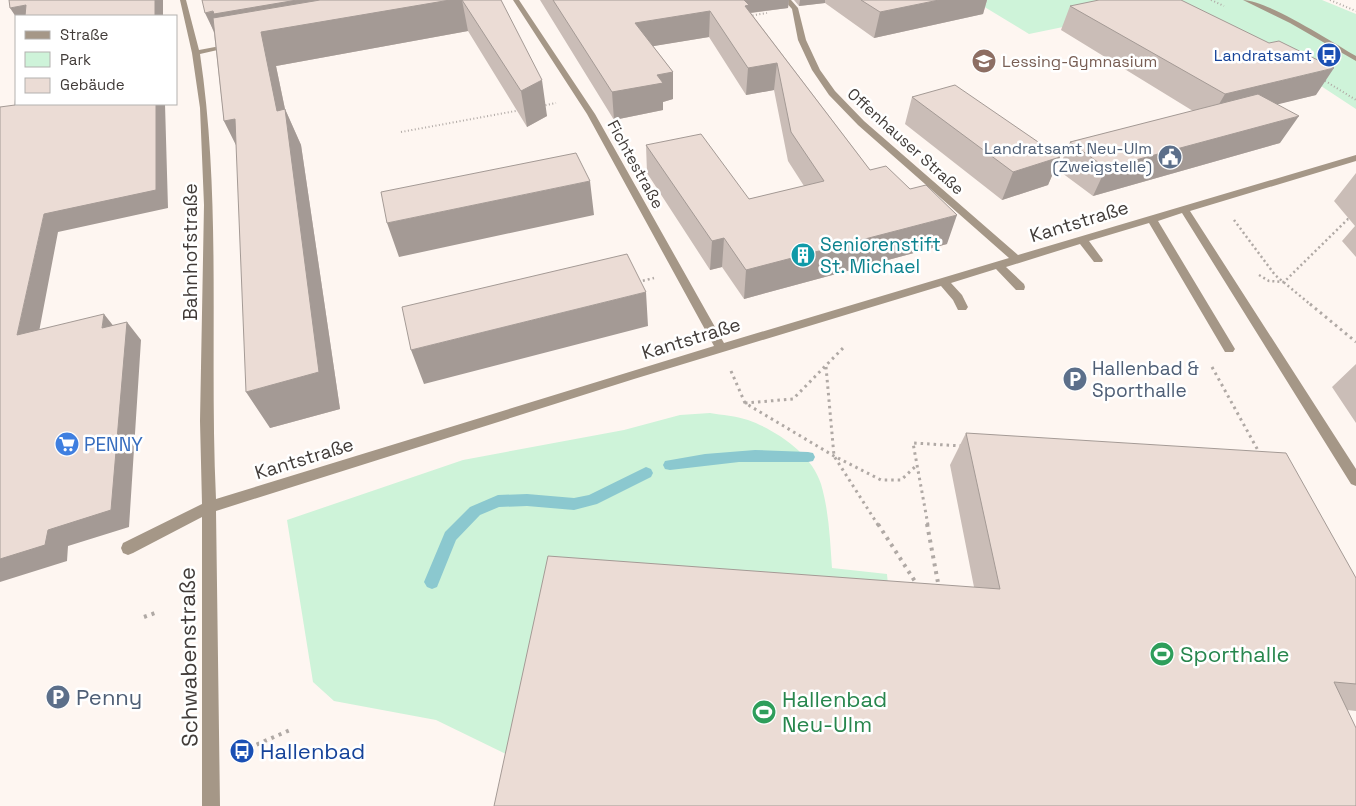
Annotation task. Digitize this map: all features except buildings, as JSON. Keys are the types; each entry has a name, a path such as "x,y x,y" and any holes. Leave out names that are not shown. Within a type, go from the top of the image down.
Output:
{"street":[{"name":"Bahnhofstraße","path":"183,0 196,53 204,108 209,205 206,421 209,507"},
{"name":"Fichtestraße","path":"516,0 580,99 721,348"},
{"path":"787,0 795,8"},
{"path":"1246,0 1292,22 1356,59"},
{"name":"Offenhauser Straße","path":"795,8 802,40 816,70 832,93 861,123 1017,260"},
{"path":"196,53 244,44"},
{"name":"Kantstraße","path":"128,548 209,507 721,348 1356,158"},
{"path":"1184,209 1356,480"},
{"path":"1152,219 1229,350"},
{"path":"1082,240 1098,260"},
{"path":"998,265 1020,287"},
{"path":"944,282 958,298 962,307"},
{"name":"Schwabenstraße","path":"209,507 211,806"}],"path":[{"path":"1330,0 1356,11"},
{"path":"741,17 795,8"},
{"path":"1322,80 1356,100"},
{"path":"533,108 580,99"},
{"path":"401,132 524,109"},
{"path":"1215,200 1228,212 1275,275 1356,342"},
{"path":"1256,274 1269,281 1284,282 1348,219 1356,219"},
{"path":"631,284 679,272"},
{"path":"745,403 793,399 845,346"},
{"path":"721,348 745,403 834,456 881,480 901,480 917,465"},
{"path":"1208,360 1265,463"},
{"path":"826,367 834,456 911,578 923,592"},
{"path":"941,596 913,443 969,446"},
{"path":"144,617 155,613"},
{"path":"242,751 290,730"}],"green space":[{"path":"973,0 1157,0 1141,11 1029,34"},
{"path":"1167,0 1322,0 1356,14 1356,109 1263,48"},
{"path":"710,413 759,424 792,444 801,453 816,473 824,494 832,568 887,574 889,596 514,758 436,720 334,701 313,682 287,520 463,460 624,430 680,415"}],"waterway":[{"path":"670,465 739,456 808,457"},
{"path":"432,582 450,536 475,511 498,501 527,500 574,504 592,500 646,473"}],"place":[{"name":"Landratsamt","path":"1329,55"},
{"name":"Lessing-Gymnasium","path":"984,61"},
{"name":"Landratsamt Neu-Ulm (Zweigstelle)","path":"1170,157"},
{"name":"Seniorenstift St. Michael","path":"803,255"},
{"name":"Hallenbad & Sporthalle","path":"1075,379"},
{"name":"PENNY","path":"67,444"},
{"name":"Sporthalle","path":"1162,654"},
{"name":"Penny","path":"58,697"},
{"name":"Hallenbad Neu-Ulm","path":"764,712"},
{"name":"Hallenbad","path":"242,751"}]}
